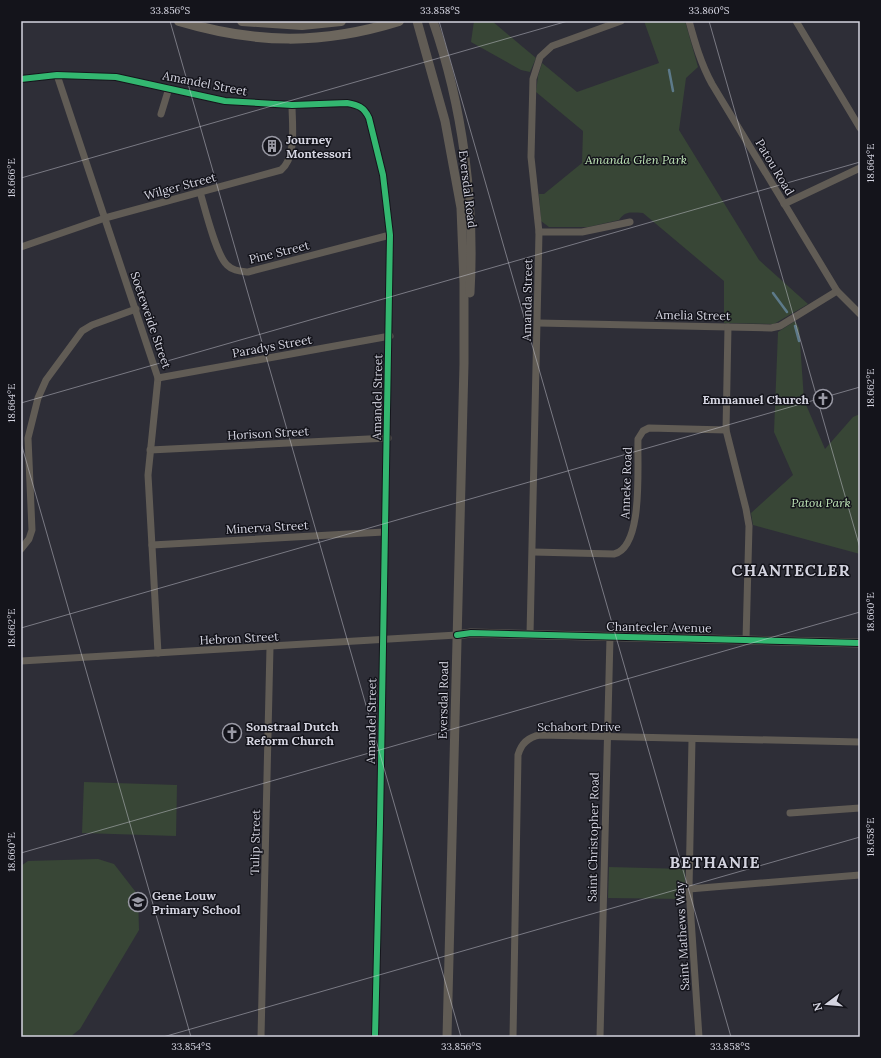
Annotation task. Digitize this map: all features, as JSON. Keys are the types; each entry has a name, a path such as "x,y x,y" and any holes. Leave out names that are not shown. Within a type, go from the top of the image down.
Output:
{"main road":[{"path":"179,21 232,34 283,40 338,36 370,30 398,21"},
{"path":"242,21 302,25 342,21"}],"street":[{"name":"Eversdal Road","path":"417,21 446,121 461,208 464,283 462,358 464,364"},
{"name":"Eversdal Road","path":"433,21 451,86 467,176 470,270 466,358 464,364 447,1037"},
{"name":"Amanda Street","path":"530,635 539,232 531,157 532,92 536,68 540,57 552,46 621,21"},
{"name":"Patou Road","path":"689,21 704,69 837,291 860,314"},
{"path":"796,21 860,128"},
{"name":"Amandel Street","path":"21,79 56,75 116,78 225,101 292,105 347,103 358,105 365,111 376,142 383,175 390,235 390,336 384,532 375,1037"},
{"name":"Soeteweide Street","path":"56,75 158,378 148,475 158,653"},
{"name":"Amandel Street","path":"161,114 169,88"},
{"name":"Wilger Street","path":"21,247 105,218 276,172 284,167 290,158 292,105"},
{"path":"784,204 860,168"},
{"name":"Pine Street","path":"200,192 220,254 228,267 237,271 248,272 390,235"},
{"path":"539,232 582,232 630,222"},
{"name":"Amelia Street","path":"538,323 777,327 837,291"},
{"path":"21,549 30,539 32,530 28,438 38,398 46,380 82,331 92,324 136,309"},
{"path":"728,327 726,430 749,526 746,640"},
{"name":"Paradys Street","path":"158,378 390,336"},
{"name":"Anneke Road","path":"532,552 614,554 623,550 630,540 635,525 638,439 641,433 649,428 726,430"},
{"name":"Horison Street","path":"150,450 388,438"},
{"name":"Minerva Street","path":"152,545 384,532"},
{"name":"Chantecler Avenue","path":"457,635 471,633 860,643"},
{"name":"Hebron Street","path":"21,661 383,641 457,635"},
{"name":"Saint Christopher Road","path":"600,1037 606,737 610,637"},
{"name":"Tulip Street","path":"261,1037 270,647"},
{"name":"Schabort Drive","path":"512,1037 519,751 527,741 540,735 860,742"},
{"name":"Saint Mathews Way","path":"692,738 689,888 699,1037"},
{"path":"790,813 860,808"},
{"path":"689,888 860,875"}],"green space":[{"path":"474,21 492,21 536,58 530,72 521,70 471,42"},
{"name":"Amanda Glen Park","path":"644,21 685,21 698,67 686,78 679,130 759,260 808,304 774,324 724,323 724,281 643,213 627,213 619,220 588,227 549,227 541,221 539,194 544,194 582,163 583,131 536,92 538,76 542,63 577,92 659,63"},
{"name":"Patou Park","path":"795,321 799,328 804,400 825,449 853,417 860,414 860,554 753,525 751,513 793,475 774,432 778,332"},
{"path":"84,782 177,785 176,836 82,833"},
{"path":"98,859 114,864 138,895 139,930 80,1029 70,1037 21,1037 21,866 28,861"},
{"path":"609,867 685,869 685,899 608,898"}],"waterway":[{"path":"669,70 673,91"},
{"path":"773,293 787,312"},
{"path":"795,326 799,341"}],"cycle path":[{"path":"21,79 57,75 116,77 225,101 292,105 347,103 360,107 365,111 369,118 383,175 390,235 375,1037"},
{"path":"457,635 471,633 860,643"}],"place":[{"name":"Journey Montessori","path":"272,146"},
{"name":"Emmanuel Church","path":"823,399"},
{"name":"Sonstraal Dutch Reform Church","path":"232,733"},
{"name":"Gene Louw Primary School","path":"138,902"}],"district":[{"name":"CHANTECLER","path":"791,570"},
{"name":"BETHANIE","path":"715,862"}]}
